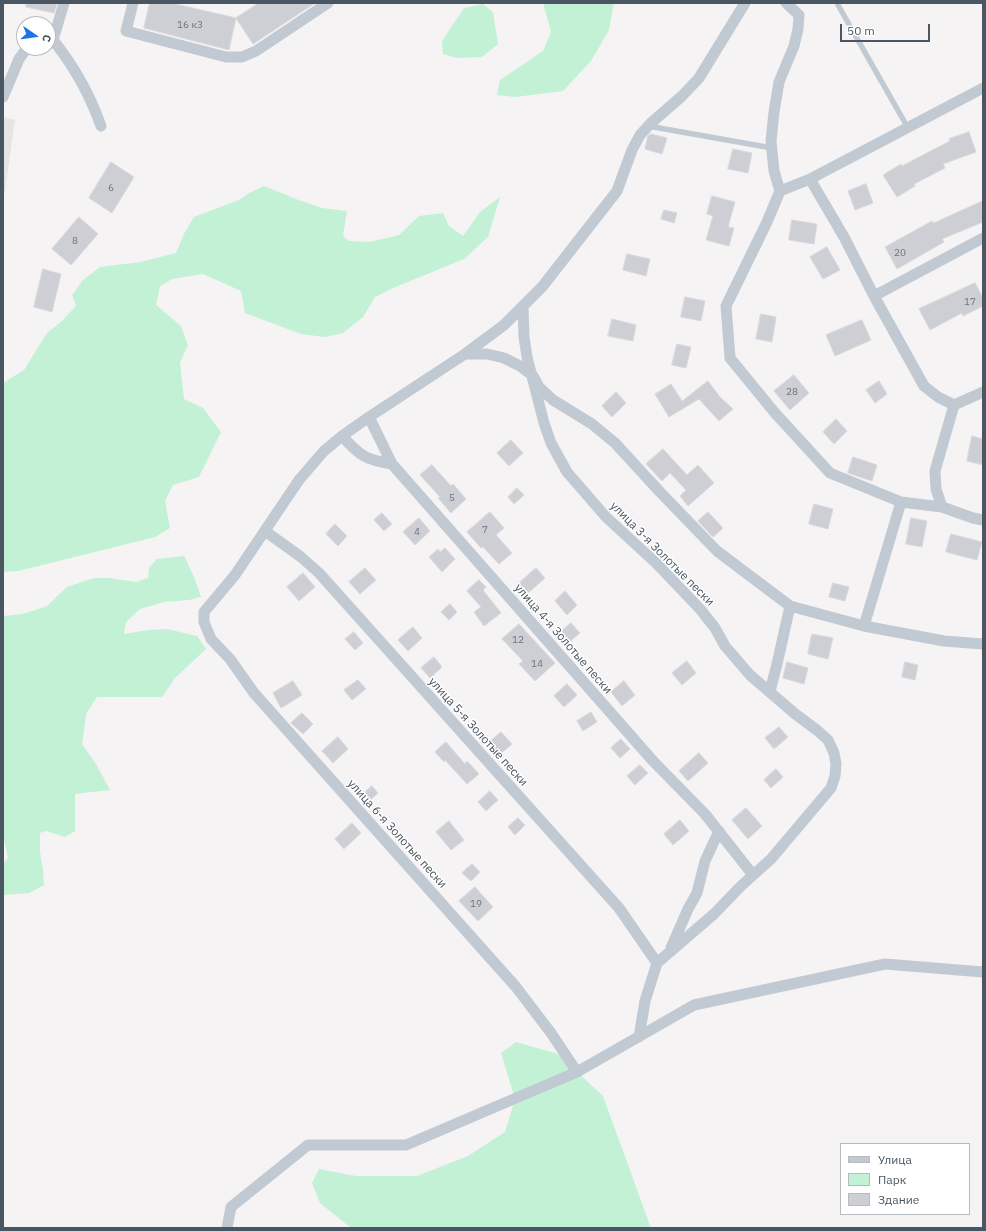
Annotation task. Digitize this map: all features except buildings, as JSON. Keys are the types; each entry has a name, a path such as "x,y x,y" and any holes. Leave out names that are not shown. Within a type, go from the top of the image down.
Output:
{"street":[{"path":"56,26 64,3"},
{"path":"133,3 126,31 226,57 242,57 256,51 328,3"},
{"path":"265,531 311,465 324,451 369,417 466,354 523,308 542,287 617,191 632,150 640,135 699,78 745,3"},
{"path":"786,3 799,15 798,29 794,46 780,82 774,112 772,148 774,171 780,191 767,222 726,306 730,358 775,413 830,473 901,502 942,507 983,520"},
{"path":"56,45 65,54 87,92 101,126"},
{"path":"3,97 21,56"},
{"path":"780,191 810,179 983,88"},
{"path":"810,179 844,237 874,296 924,386 938,397 954,404 983,392"},
{"path":"874,296 983,238"},
{"name":"улица 3-я Золотые пески","path":"523,308 524,337 527,357 544,423 557,456 567,472 609,521 656,563 700,609 715,628 725,646 750,674 794,713 828,740 834,752 836,764 835,776 831,788 778,851 714,914 657,963"},
{"path":"466,354 487,354 504,358 520,366 533,376 539,387 553,400 592,424 615,443 717,551 790,606 864,626 944,641 983,644"},
{"path":"942,507 936,489 935,471 954,404"},
{"name":"улица 4-я Золотые пески","path":"369,417 392,464 653,761 696,804 753,875"},
{"path":"342,436 361,455 372,461 392,464"},
{"path":"864,626 901,502"},
{"name":"улица 6-я Золотые пески","path":"265,531 235,575 204,612 204,622 211,639 230,659 254,693 501,969 543,1022 577,1072"},
{"name":"улица 5-я Золотые пески","path":"265,531 301,557 319,573 619,908 657,963"},
{"path":"770,691 778,664 790,606"},
{"path":"669,953 688,909 698,893 705,861 718,831"},
{"path":"639,1037 645,1001 657,963"},
{"path":"227,1228 231,1207 308,1145 406,1145 577,1072 694,1006 885,964 983,972"}],"lane":[{"path":"838,5 908,128"},
{"path":"648,126 772,148"}],"shaded area":[{"path":"3,117 15,120 3,204"}],"green space":[{"path":"543,3 614,3 609,30 591,61 563,91 515,97 497,95 500,80 543,51 551,32"},
{"path":"483,4 493,12 498,44 482,57 457,58 443,54 442,41 464,8"},
{"path":"264,186 322,208 347,211 343,236 349,241 370,242 399,235 419,216 443,213 449,226 463,236 480,212 500,197 488,237 464,259 393,288 375,297 363,317 343,333 325,337 301,334 245,313 241,291 203,274 172,279 160,286 156,305 181,326 188,345 180,363 184,399 203,408 221,432 199,477 173,485 165,501 170,528 155,537 18,571 3,572 3,383 24,370 47,333 61,322 76,306 72,295 83,280 100,267 141,262 176,253 184,234 194,217 239,200 249,193"},
{"path":"184,556 201,597 189,600 164,602 140,609 126,622 124,634 148,630 167,629 197,636 206,649 175,678 162,697 97,697 86,714 82,744 96,764 110,790 75,794 75,831 65,837 46,831 40,833 40,852 44,885 29,893 3,895 3,863 8,858 3,836 3,616 23,614 47,606 67,587 94,578 109,578 136,582 148,578 149,568 157,559"},
{"path":"516,1042 558,1054 603,1096 651,1228 351,1228 320,1203 312,1183 319,1169 356,1176 417,1176 468,1156 505,1132 515,1099 501,1053"}]}
